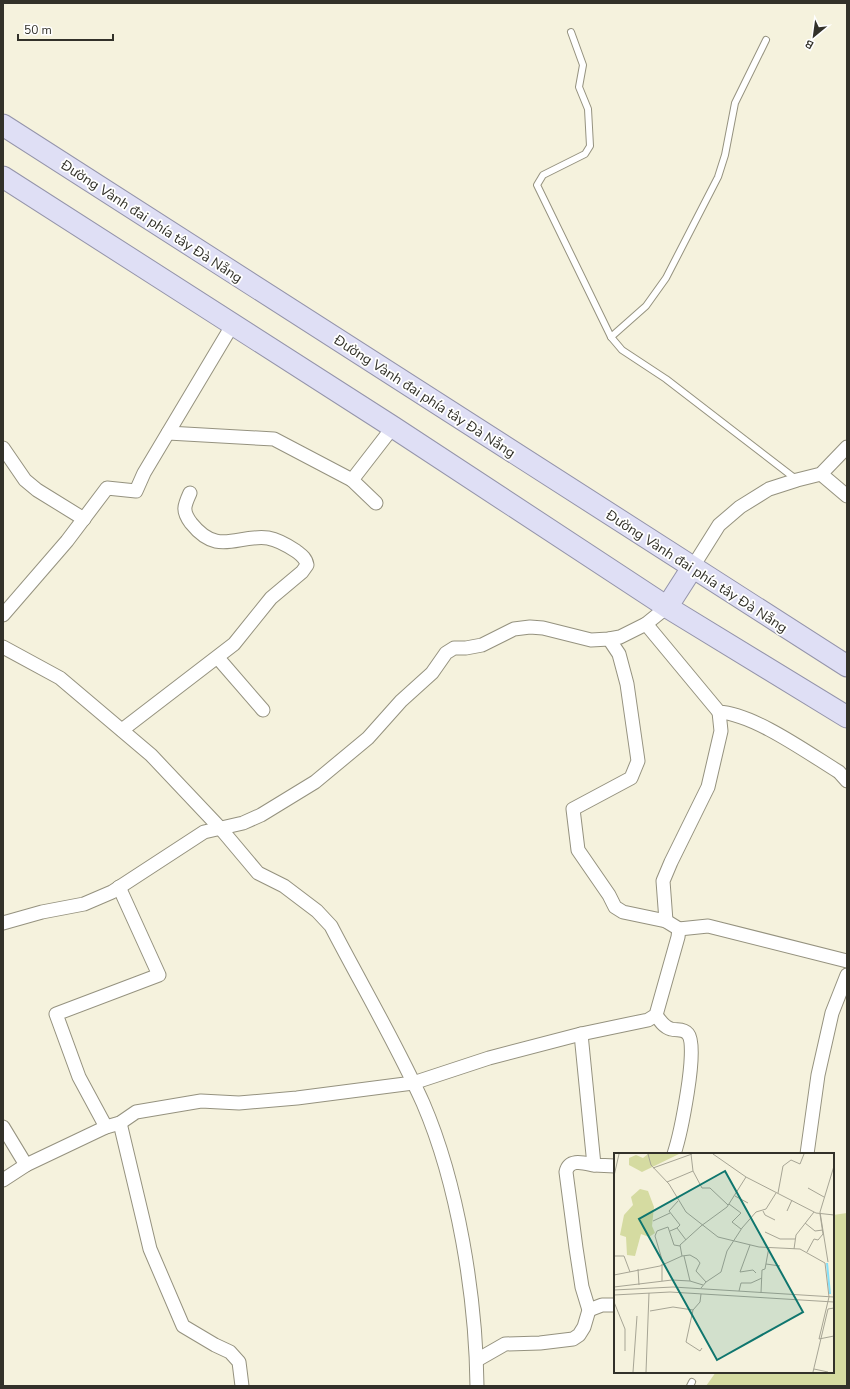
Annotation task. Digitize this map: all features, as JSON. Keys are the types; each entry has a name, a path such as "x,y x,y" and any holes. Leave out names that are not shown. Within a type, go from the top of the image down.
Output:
{"main road":[{"name":"Đường Vành đai phía tây Đà Nẵng","path":"3,125 847,666"},
{"path":"3,177 393,427 667,607 847,717"},
{"path":"667,607 692,568"}],"street":[{"path":"3,615 84,519 107,488 136,491 144,473 233,324"},
{"path":"352,480 393,427"},
{"path":"168,433 274,439 352,480 376,503"},
{"path":"692,568 719,525 756,496 774,487 821,474 847,447"},
{"path":"3,448 25,480 37,490 84,519"},
{"path":"821,474 847,496"},
{"path":"122,730 218,658 234,644 271,598 302,572 307,565 306,561 287,544 277,540 258,538 223,542 202,534 185,514 184,506 190,493"},
{"path":"3,923 42,912 84,904 119,888 204,832 243,823 261,815 315,782 368,738 401,701 432,673 446,653 454,648 466,648 482,645 514,629 530,627 543,628 570,636 591,640 620,637 646,624 667,607"},
{"path":"646,624 719,712 721,731 708,787 670,862 663,881 666,921"},
{"path":"609,639 619,654 627,684 638,761 631,778 573,809 578,850 609,895 615,907 622,912 666,921 679,929 708,926 847,961"},
{"path":"3,647 60,678 122,730 151,755 221,829 258,873 290,890 317,911 331,926 413,1083 437,1142 464,1247 477,1360 477,1386"},
{"path":"218,658 263,710"},
{"path":"719,712 730,713 771,731 839,772 847,781"},
{"path":"106,1127 79,1077 56,1014 159,974 119,888"},
{"path":"3,1180 26,1165 106,1127 120,1123 136,1112 201,1101 239,1103 297,1098 413,1083 489,1058 582,1034 648,1020 656,1015 679,929"},
{"path":"807,1153 818,1075 832,1014 847,975"},
{"path":"656,1015 664,1026 672,1030 683,1030 687,1033 691,1044 688,1089 674,1153"},
{"path":"582,1034 594,1165"},
{"path":"120,1123 150,1249 183,1326 230,1352 239,1362 242,1386"},
{"path":"3,1128 26,1165"},
{"path":"477,1360 505,1344 540,1343 573,1339 579,1335 584,1327 589,1310 582,1287 566,1172 570,1165 575,1162 614,1166"},
{"path":"589,1310 602,1304 614,1305"}],"lane":[{"path":"572,32 584,64 579,87 588,109 590,146 585,154 542,175 537,185 611,337 622,350 666,379 797,480"},
{"path":"611,337 646,306 666,278 718,177 725,155 735,103 766,40"}],"green space":[{"path":"847,1213 847,1386 706,1386 715,1373 834,1373 834,1215"}]}
